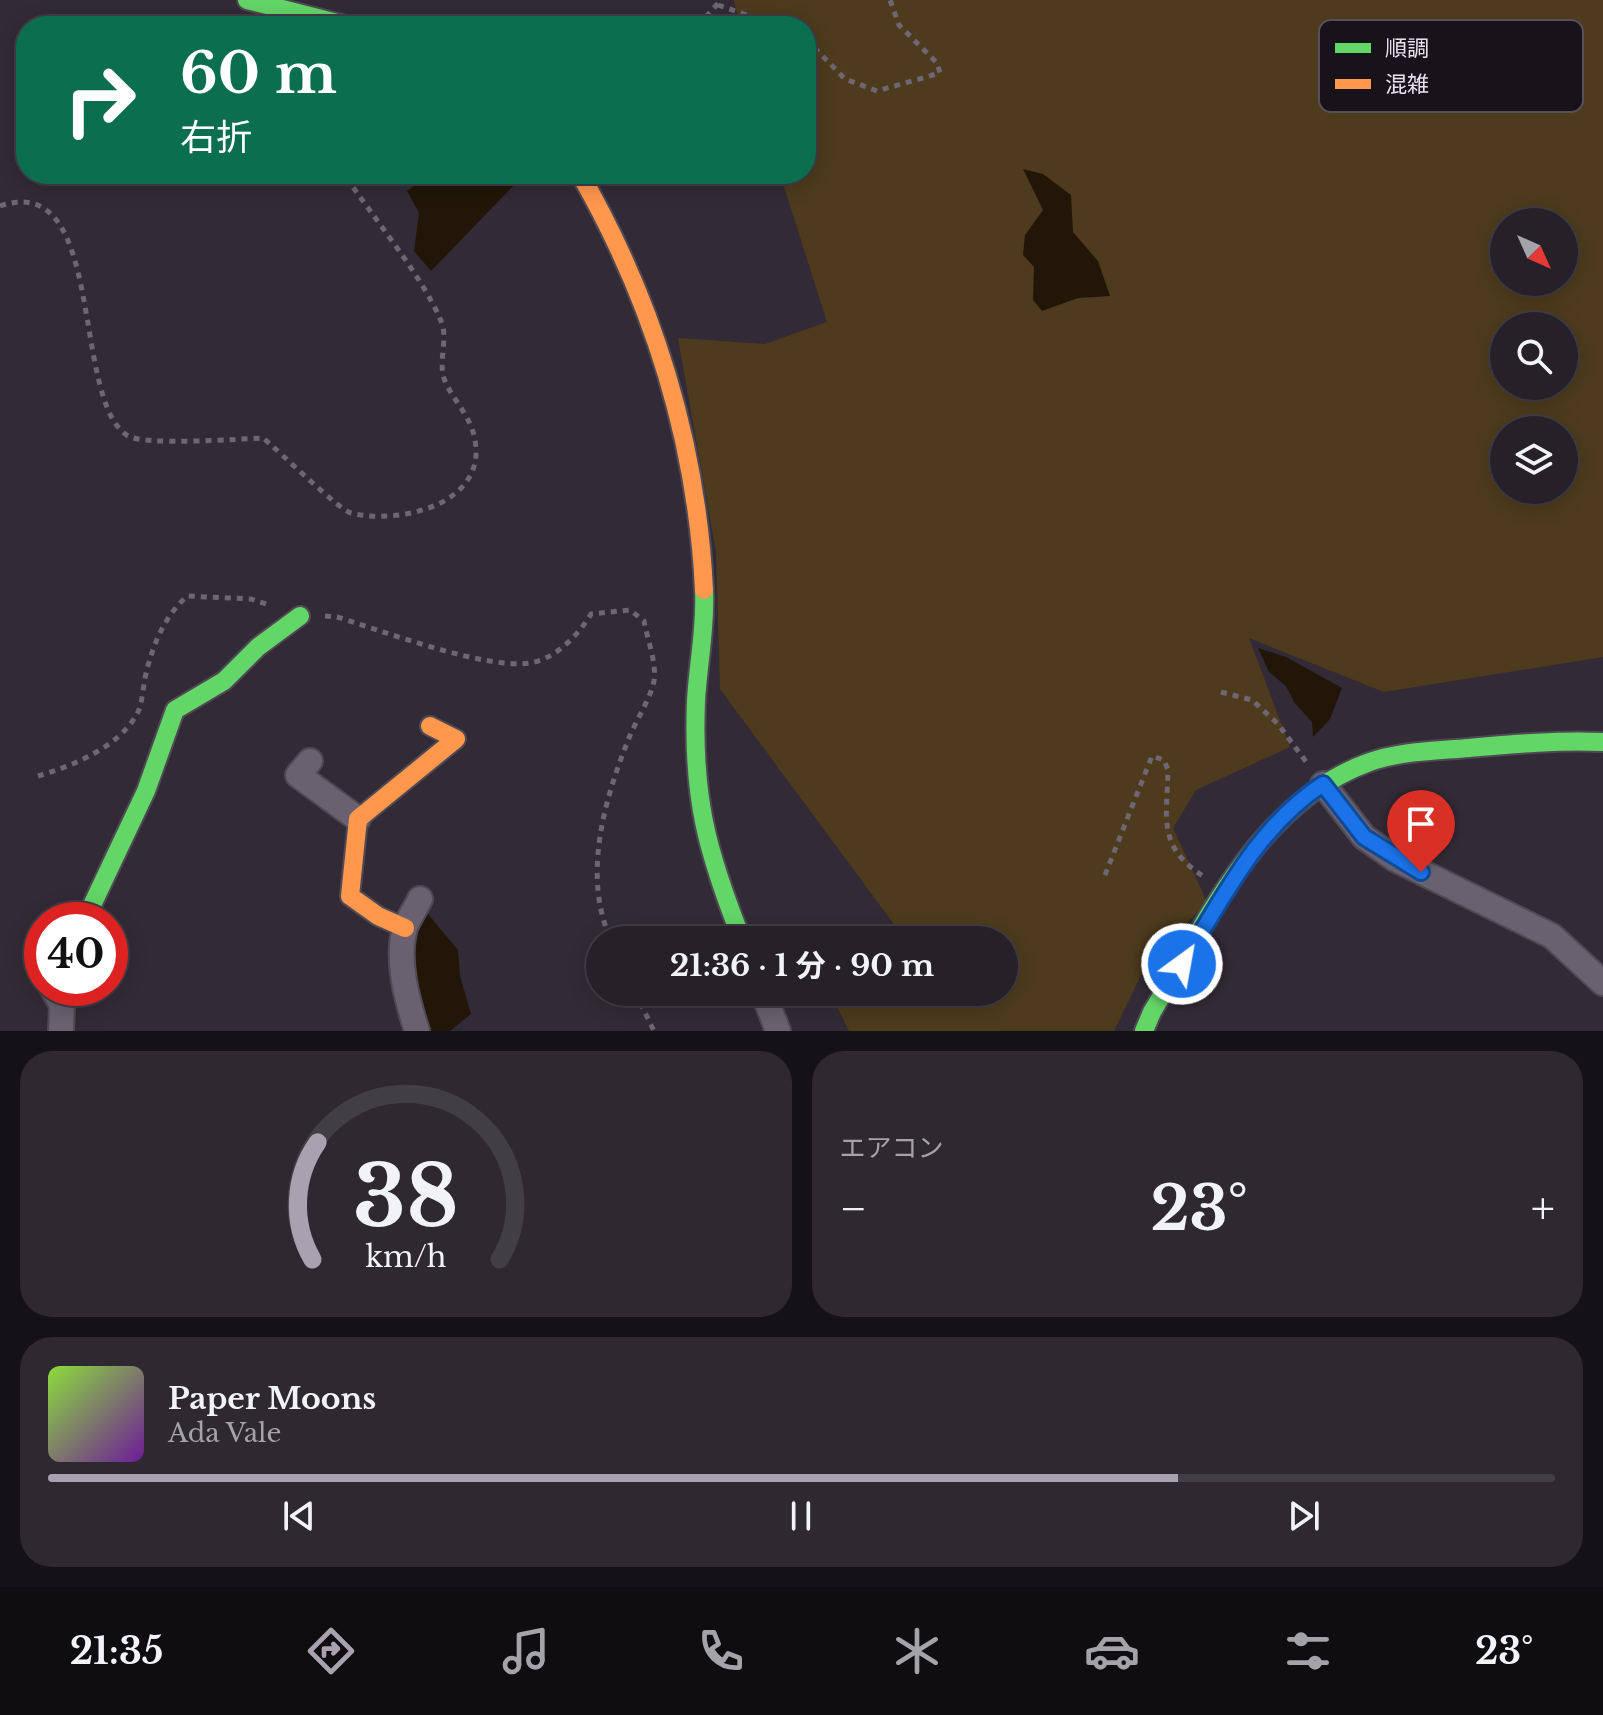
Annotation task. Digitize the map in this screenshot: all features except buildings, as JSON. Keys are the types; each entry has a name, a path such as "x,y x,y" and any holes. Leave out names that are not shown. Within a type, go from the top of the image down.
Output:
{"street":[{"path":"247,0 310,16"},
{"path":"585,184 627,263 657,339 679,419 705,586 696,715 700,792 710,859 736,926"},
{"path":"94,902 146,791 175,710 224,681 258,647 300,616"},
{"path":"405,928 378,916 350,896 358,819 456,739 430,726"},
{"path":"1144,1031 1152,1012 1253,850 1278,820 1323,784 1367,763 1401,755 1565,740 1603,742"},
{"path":"310,761 298,775 358,819"},
{"path":"1323,784 1364,837 1385,852 1552,936 1603,983"},
{"path":"417,1031 408,1003 403,961 405,928 420,899"},
{"path":"61,1031 62,1006"},
{"path":"768,1006 778,1031"}],"path":[{"path":"816,49 845,79 877,91 940,73 937,63 899,25 890,0"},
{"path":"719,3 752,16"},
{"path":"0,206 29,204 47,211 66,236 79,265 101,395 111,419 130,437 192,441 263,438 348,513 409,515 448,502 472,473 476,442 465,411 445,382 441,364 443,324 351,184"},
{"path":"38,776 76,765 118,734 137,714 148,668 168,613 187,596 251,599 300,616 337,617 502,664 534,663 578,636 591,614 630,610 644,621 654,680 628,739 604,815 596,872 600,916 605,926"},
{"path":"1221,692 1252,700 1269,716 1323,784"},
{"path":"1105,875 1152,756 1164,760 1168,770 1168,837 1175,856 1227,892"},
{"path":"642,1006 654,1031"}],"shaded area":[{"path":"734,0 1603,0 1603,657 1384,692 1249,638 1290,747 1196,790 1173,828 1207,902 1146,965 1114,1031 849,1031 837,1006 1018,1006 1018,926 895,926 720,689 716,552 678,338 765,344 827,322 783,184 816,184 816,16 738,16"},
{"path":"1023,169 1043,174 1071,195 1073,232 1098,261 1110,296 1078,298 1042,311 1033,300 1034,267 1023,255 1025,235 1043,210"},
{"path":"417,184 515,184 431,271 414,251 419,213 407,191"},
{"path":"1258,648 1286,657 1342,688 1330,719 1313,737 1312,722 1294,702 1286,686 1269,672"},
{"path":"423,908 458,950 460,976 471,1014 450,1031 421,1031 406,961"}],"traffic: fast":[{"path":"247,0 310,16"},
{"path":"704,590 696,701 697,766 704,824 719,879 737,926"},
{"path":"94,902 146,791 175,710 224,681 258,647 300,616"},
{"path":"1144,1031 1194,940 1240,868 1266,835 1296,806 1329,781 1367,763 1404,754 1536,743 1603,742"}],"traffic: slow":[{"path":"585,184 629,272 667,374 692,481 704,590"},
{"path":"405,928 378,916 350,896 358,819 456,739 430,726"}],"route":[{"path":"1182,964 1253,850 1278,820 1323,784 1364,837 1395,859 1421,872"}]}
